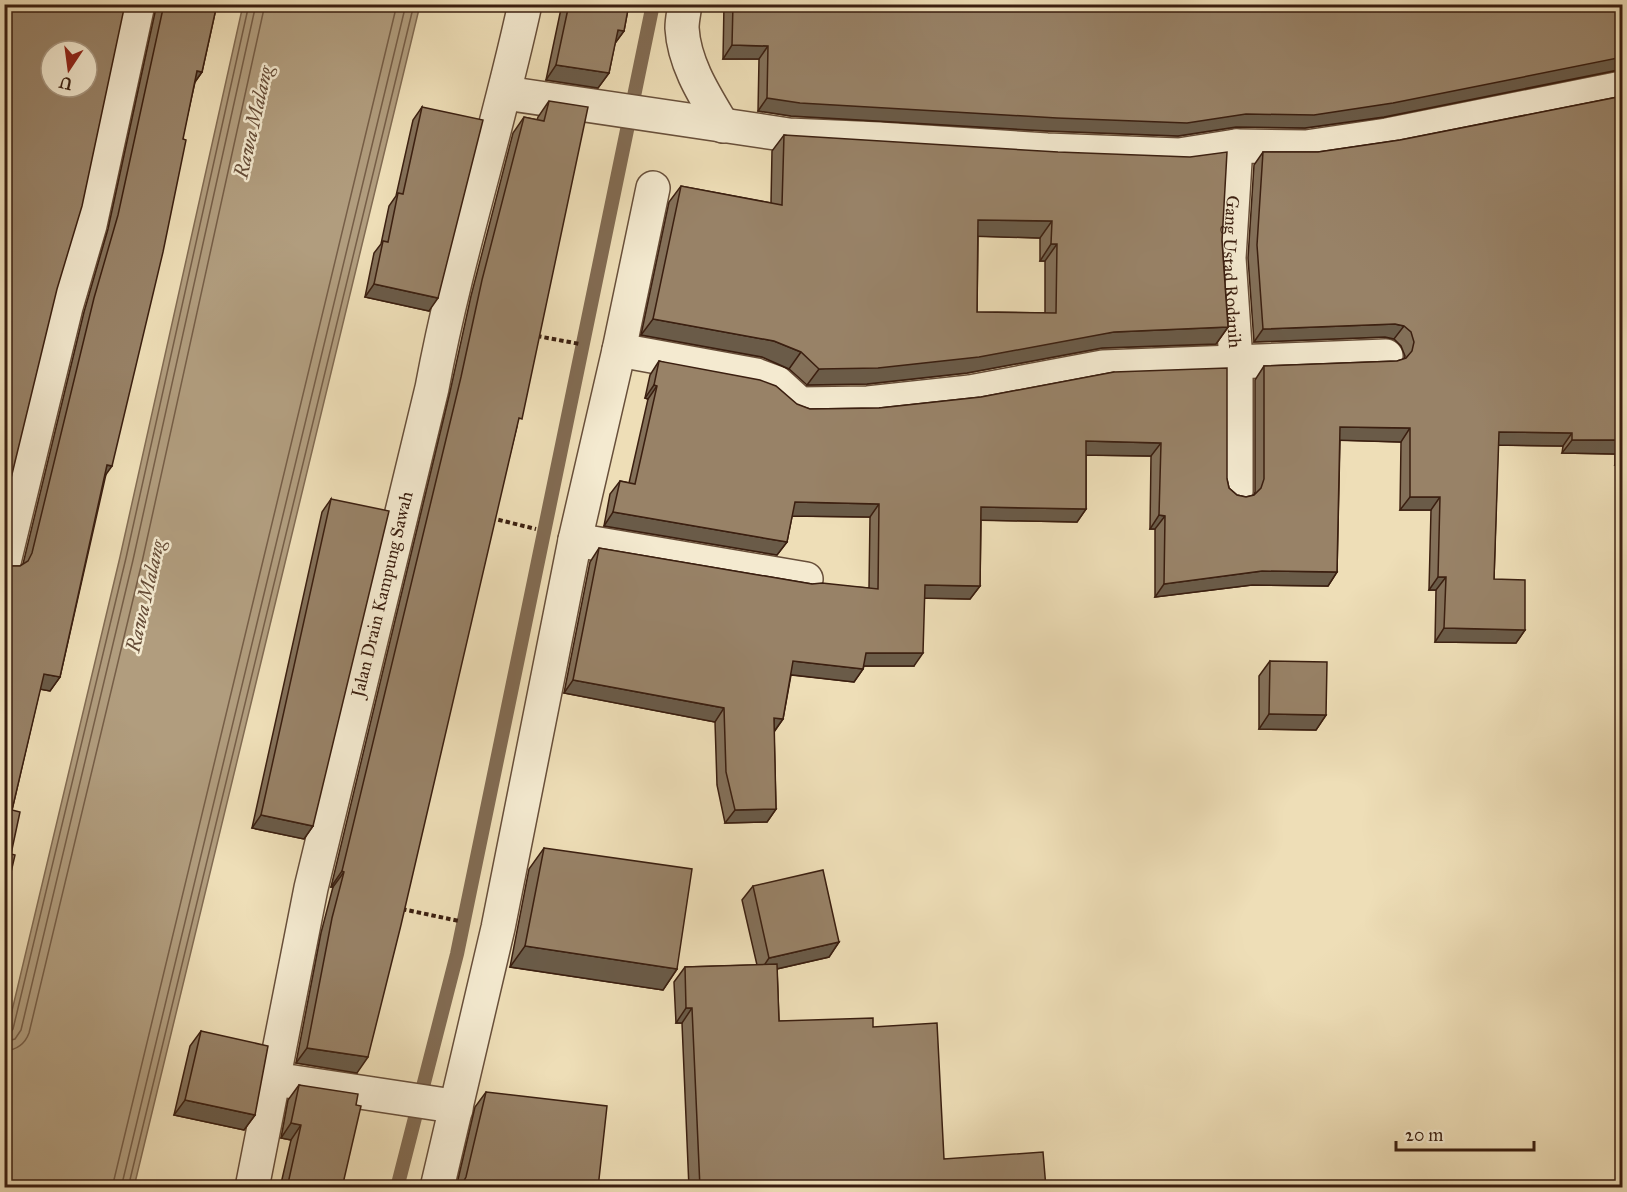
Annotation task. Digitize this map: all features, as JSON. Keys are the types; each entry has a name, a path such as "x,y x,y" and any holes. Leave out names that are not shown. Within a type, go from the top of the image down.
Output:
{"street":[{"path":"4,562 66,307 90,225 138,4"},
{"name":"Jalan Drain Kampung Sawah","path":"252,1188 311,888 432,388 444,322 505,93 525,4"},
{"path":"684,4 682,27 689,62 723,126"},
{"path":"505,93 560,103 681,118 789,135 1179,155 1236,146 1306,147 1387,135 1623,88"},
{"name":"Gang Ustad Rodanih","path":"1236,146 1229,258 1236,361 1236,492"},
{"path":"437,1188 451,1107 498,928 560,536 619,350 653,188"},
{"path":"619,350 756,375 777,383 800,404 868,403 970,392 1103,367 1386,356"},
{"path":"560,536 806,579"},
{"path":"274,1079 451,1107"}],"path":[{"path":"527,334 586,345"},
{"path":"490,518 560,536"},
{"path":"400,909 465,923"}],"water":[{"name":"Rawa Malang","path":"243,5 420,5 134,1187 5,1187 5,1040 120,557"}],"building":[{"path":"4,4 125,4 82,206 57,289 4,507"},
{"path":"164,4 217,4 202,72 197,71 183,139 186,140 163,252 112,466 107,465 60,677 44,674 12,810 20,812 11,854 15,855 6,894 4,893 4,564 20,566 28,561 32,553 94,298 118,215"},
{"path":"569,4 629,4 624,31 618,30 609,73 556,65"},
{"path":"733,4 1623,4 1623,57 1393,103 1314,115 1246,114 1187,123 800,103 767,98 768,46 732,45"},
{"path":"1623,96 1623,440 1572,440 1572,433 1499,432 1494,579 1525,580 1525,630 1444,628 1446,577 1438,577 1440,497 1410,497 1410,428 1340,427 1337,572 1262,571 1164,584 1165,516 1159,515 1161,443 1086,441 1086,509 981,507 980,586 925,585 923,653 866,653 863,669 793,661 783,719 774,718 776,809 735,810 726,772 724,708 573,680 599,548 812,584 878,589 879,504 795,502 787,542 613,512 620,481 635,484 657,386 654,385 659,361 760,380 776,386 797,404 810,409 879,408 981,397 1114,372 1227,368 1227,479 1229,488 1237,495 1246,497 1254,495 1261,488 1264,479 1264,366 1397,361 1406,358 1412,351 1414,342 1411,332 1404,326 1395,324 1263,329 1257,245 1263,152 1318,152 1400,140"},
{"path":"549,101 588,107 522,419 519,418 368,1057 307,1048 332,918 344,872 342,871 461,377 482,280 524,117 544,121"},
{"path":"422,107 483,120 438,298 374,284 383,241 388,242 398,193 403,194"},
{"path":"784,135 1058,152 1190,157 1227,152 1222,241 1228,327 1114,332 979,357 878,368 819,369 801,352 774,341 653,319 681,186 782,205","holes":["978,220 1052,221 1051,244 1057,244 1056,313 977,312"]},
{"path":"331,499 389,511 313,826 261,815"},
{"path":"1270,661 1327,662 1326,715 1269,714"},
{"path":"544,848 692,869 677,969 525,946"},
{"path":"823,870 839,942 769,958 753,886"},
{"path":"777,964 779,1021 873,1018 873,1027 937,1023 944,1159 1043,1152 1046,1188 700,1188 692,1008 686,1008 685,967"},
{"path":"201,1031 268,1046 255,1115 185,1100"},
{"path":"299,1085 358,1094 356,1105 361,1106 342,1188 287,1188 301,1125 291,1123"},
{"path":"486,1092 607,1106 598,1188 458,1188 466,1177"}],"waterway":[{"path":"397,1188 457,954 653,4"}]}
